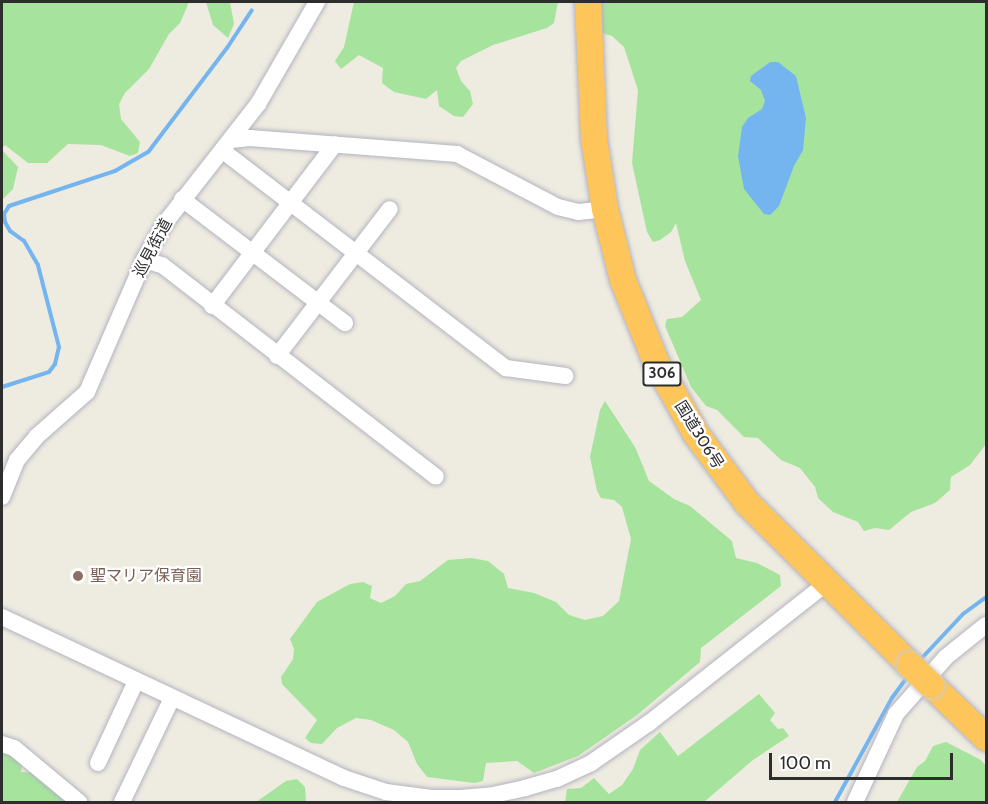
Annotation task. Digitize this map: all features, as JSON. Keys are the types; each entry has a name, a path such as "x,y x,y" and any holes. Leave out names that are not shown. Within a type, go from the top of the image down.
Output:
{"highway":[{"name":"国道306号","path":"588,2 592,121 605,208 623,280 644,337 691,425 747,503 987,738"}],"street":[{"name":"巡見街道","path":"2,497 17,460 36,437 76,405 87,392 144,260 182,199 227,145 270,85 317,2"},
{"path":"227,145 335,144 457,154 558,207 578,212 605,208"},
{"path":"212,306 335,144"},
{"path":"227,145 291,203 506,368 565,376"},
{"path":"182,199 345,323"},
{"path":"277,356 390,208"},
{"path":"144,260 162,265 212,306 436,477"},
{"path":"2,617 321,768 386,792 432,798 494,795 557,779 599,758 649,723 827,583"},
{"path":"855,802 896,714 946,657 987,625"},
{"path":"98,763 136,681"},
{"path":"122,802 172,698"},
{"path":"2,744 14,748 79,802"}],"green space":[{"path":"2,2 189,2 180,23 169,34 149,69 125,93 119,104 121,119 140,142 138,153 130,156 101,145 68,144 47,163 28,163 5,145 2,148"},
{"path":"206,2 230,2 234,24 228,38 213,25"},
{"path":"354,2 558,2 554,23 547,28 493,45 461,61 456,68 461,81 470,91 473,104 463,117 454,116 439,106 437,90 426,99 394,92 382,83 383,68 359,55 341,69 335,61 344,47"},
{"path":"601,2 986,2 986,444 970,465 951,477 950,490 935,503 911,512 889,530 875,528 864,531 858,522 833,512 818,498 815,487 800,468 781,460 758,438 744,437 717,410 706,406 691,387 665,326 667,319 682,317 701,300 685,261 676,223 671,232 660,240 653,242 647,232 632,163 638,90 624,47 612,36 602,33"},
{"path":"2,150 18,167 13,189 2,200"},
{"path":"605,401 635,447 649,481 674,499 690,506 732,541 736,558 757,563 780,575 781,586 701,648 700,662 637,715 578,756 534,773 517,761 486,763 483,781 474,783 427,777 417,764 408,742 394,730 371,720 356,718 337,728 322,744 311,743 305,738 317,720 282,684 281,677 293,659 294,649 290,639 317,602 350,584 363,582 372,586 370,598 381,603 395,596 406,584 420,581 448,560 471,558 488,561 504,574 508,588 534,593 556,602 569,615 585,620 603,616 619,601 631,539 622,507 614,500 601,498 597,491 590,457 600,410"},
{"path":"759,694 775,713 770,720 778,729 783,728 789,736 753,760 704,802 565,802 567,789 581,788 594,778 609,794 622,785 633,769 640,750 660,732 678,756"},
{"path":"946,742 981,760 986,766 986,802 897,802 917,767 925,761 933,746"},
{"path":"2,753 17,758 22,765 21,772 36,773 67,802 2,802"},
{"path":"297,779 305,787 306,802 256,802 286,781"}],"water":[{"path":"770,62 778,62 796,76 806,118 803,150 794,166 779,206 770,215 764,214 744,189 738,156 742,127 748,118 762,109 765,101 761,90 750,81 751,76"}],"waterway":[{"path":"2,387 49,372 55,364 59,347 38,265 24,241 10,231 5,222 4,214 9,206 115,171 149,151 227,48 252,10"},
{"path":"920,660 963,614 986,597"},
{"path":"835,802 892,698 908,676"}],"place":[{"name":"聖マリア保育園","path":"78,576"}]}
